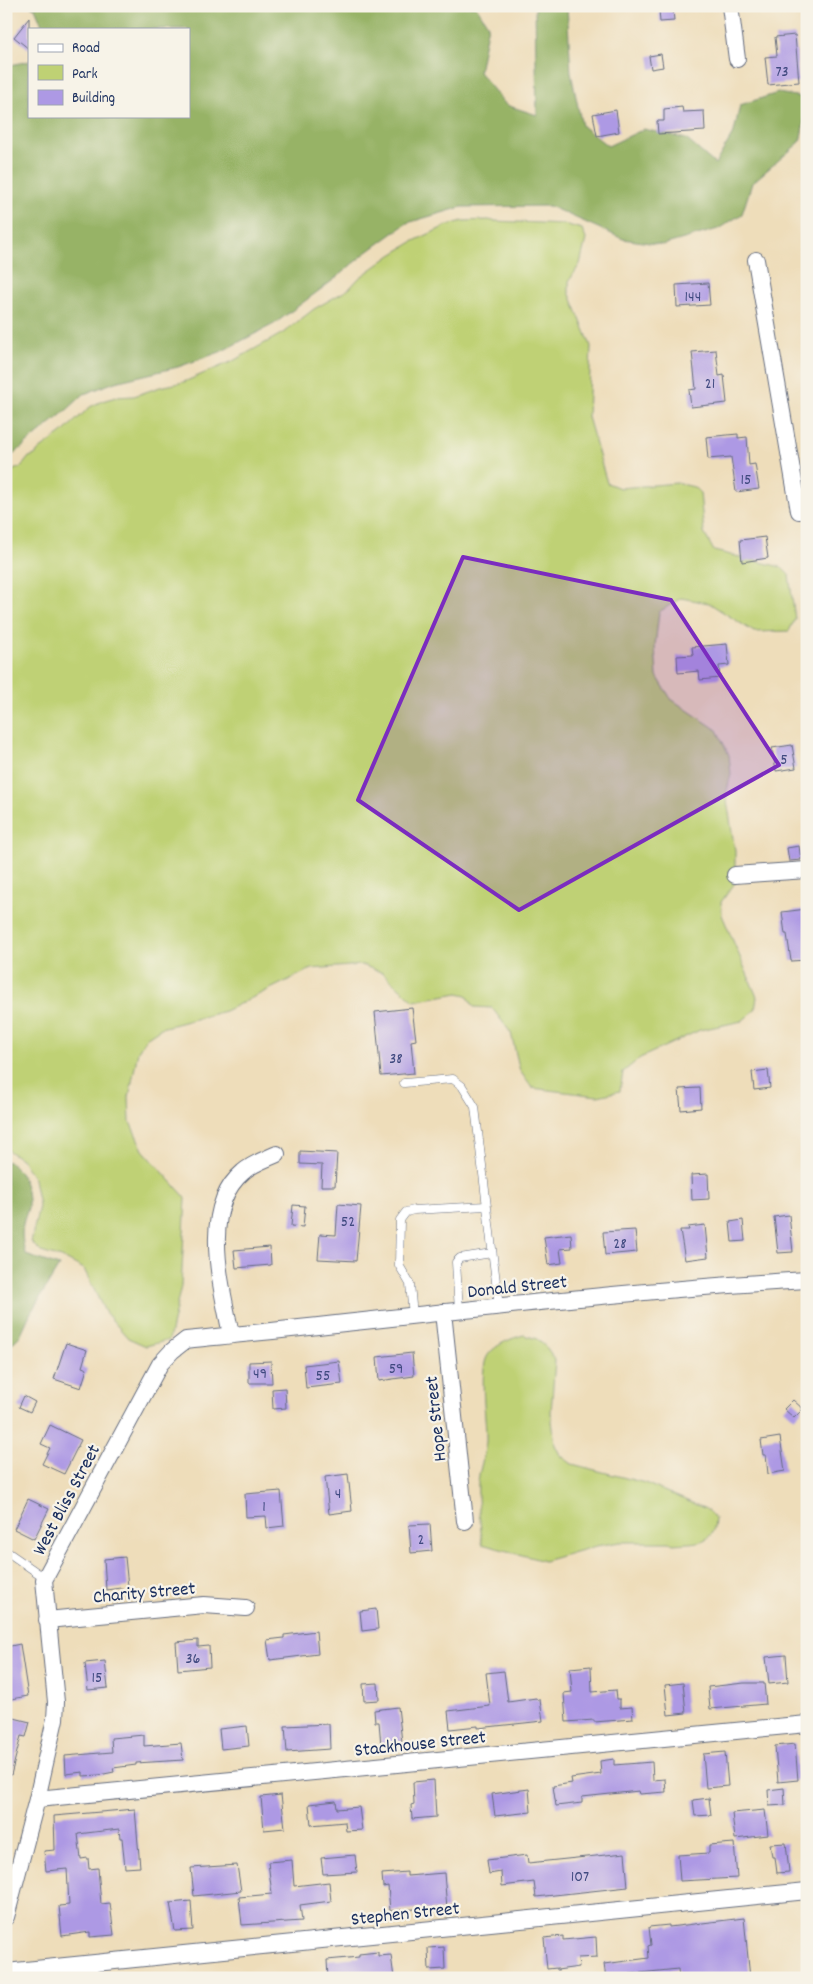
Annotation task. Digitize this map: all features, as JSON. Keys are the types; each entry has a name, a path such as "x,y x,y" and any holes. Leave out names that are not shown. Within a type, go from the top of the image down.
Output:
{"street":[{"path":"730,6 737,59"},
{"path":"756,260 803,510"},
{"path":"735,875 807,870"},
{"path":"231,1336 217,1248 220,1213 228,1192 243,1172 253,1165 277,1154"},
{"name":"Donald Street","path":"231,1336 499,1307 729,1285 807,1280"},
{"name":"Hope Street","path":"451,1312 465,1521"},
{"name":"West Bliss Street","path":"6,1917 37,1799 55,1719 56,1702 47,1620 45,1578 160,1364 186,1340 231,1336"},
{"name":"Charity Street","path":"47,1620 204,1605 246,1608"},
{"name":"Stackhouse Street","path":"37,1799 807,1724"},
{"name":"Stephen Street","path":"6,1972 807,1891"}],"lane":[{"path":"404,1084 453,1080 462,1086 470,1096 475,1107 499,1307"},
{"path":"413,1316 410,1284 399,1265 400,1220 406,1212 414,1210 486,1206"},
{"path":"451,1312 456,1262 460,1258 492,1253"},
{"path":"6,1551 45,1578"}],"highlighted area":[{"path":"463,557 671,600 779,765 519,910 358,800"}],"green space":[{"path":"31,6 476,6 488,25 479,72 506,105 537,115 535,6 567,6 571,73 582,126 608,146 644,129 686,139 715,164 734,132 740,105 778,93 807,98 807,107 800,142 752,183 742,214 718,229 663,245 623,239 549,206 462,207 407,223 274,324 220,352 178,367 115,382 84,394 14,454 6,456 6,66 28,61 28,118 190,118 190,28 44,28 35,8"},
{"path":"489,220 564,224 582,229 586,239 580,264 569,281 569,292 591,346 588,417 607,483 620,488 677,483 694,487 700,493 704,533 714,551 781,567 789,575 795,619 789,631 754,632 709,603 681,598 659,612 655,646 657,676 671,699 717,730 729,755 731,774 726,794 735,851 735,883 721,902 722,915 757,997 755,1010 742,1021 700,1030 640,1058 623,1072 620,1091 598,1096 532,1088 520,1071 511,1033 492,1008 474,1007 467,995 458,993 414,1001 383,973 362,965 311,969 225,1011 161,1028 146,1038 138,1051 129,1097 130,1122 143,1150 186,1198 181,1286 169,1340 146,1346 128,1338 105,1312 84,1269 65,1259 41,1252 31,1242 39,1206 34,1179 22,1160 6,1149 6,473 21,467 29,457 35,455 62,433 90,407 116,397 134,396 160,387 184,382 233,361 283,333 314,309 349,289 359,278 414,241 448,225 463,221"},
{"path":"6,1161 12,1164 21,1174 26,1187 28,1208 22,1233 26,1255 59,1266 30,1314 20,1336 6,1349"},
{"path":"524,1335 537,1339 547,1348 555,1360 551,1412 555,1445 560,1455 572,1464 645,1483 706,1509 715,1518 714,1527 707,1538 702,1541 673,1544 670,1542 620,1542 596,1546 544,1561 482,1544 478,1491 486,1442 483,1384 485,1362 488,1355 495,1348 509,1340"}],"building":[{"path":"673,9 674,21 660,22 659,10"},
{"path":"29,18 28,48 14,37"},
{"path":"795,35 799,82 768,85 765,57 777,56 775,37"},
{"path":"661,54 663,67 651,69 649,56"},
{"path":"682,107 683,112 704,111 705,131 658,134 657,121 664,121 664,109"},
{"path":"616,110 619,132 597,136 593,114"},
{"path":"708,283 710,305 677,307 676,285"},
{"path":"716,350 719,376 724,375 727,403 691,407 689,390 696,389 692,352"},
{"path":"738,434 738,438 747,437 749,465 755,464 759,489 736,492 731,457 708,459 706,437"},
{"path":"765,537 768,558 742,562 740,540"},
{"path":"727,644 729,665 719,666 720,678 700,680 699,671 678,673 677,656 693,655 692,647"},
{"path":"792,745 796,768 776,771 772,748"},
{"path":"799,846 801,860 789,861 787,848"},
{"path":"807,909 807,960 791,961 782,912"},
{"path":"412,1008 416,1040 411,1041 414,1073 381,1076 375,1012"},
{"path":"768,1070 770,1088 754,1090 752,1072"},
{"path":"700,1088 701,1108 681,1110 679,1089"},
{"path":"300,1151 337,1153 335,1186 321,1186 322,1165 300,1164"},
{"path":"708,1174 709,1199 692,1200 691,1175"},
{"path":"338,1204 361,1206 356,1261 318,1259 320,1234 336,1235"},
{"path":"293,1205 305,1206 303,1227 291,1226"},
{"path":"789,1215 793,1252 778,1253 774,1217"},
{"path":"743,1220 745,1241 732,1242 730,1222"},
{"path":"705,1225 708,1257 685,1260 680,1230 689,1230 688,1227"},
{"path":"635,1230 637,1252 605,1255 603,1232"},
{"path":"571,1234 572,1248 560,1249 562,1263 548,1265 544,1237"},
{"path":"270,1247 271,1265 236,1268 234,1250"},
{"path":"66,1343 87,1350 82,1367 87,1369 81,1388 54,1379"},
{"path":"412,1353 414,1376 379,1381 377,1357"},
{"path":"271,1361 272,1383 249,1383 249,1362"},
{"path":"339,1361 342,1384 306,1388 304,1365"},
{"path":"285,1388 286,1408 273,1409 272,1389"},
{"path":"24,1396 35,1402 30,1412 19,1407"},
{"path":"793,1400 803,1409 794,1418 784,1409"},
{"path":"50,1425 81,1440 64,1474 42,1464 50,1448 41,1444"},
{"path":"780,1437 785,1471 768,1474 766,1455 763,1455 761,1440"},
{"path":"348,1474 352,1511 329,1514 325,1477"},
{"path":"281,1491 284,1526 267,1528 266,1516 246,1517 245,1494"},
{"path":"28,1499 49,1509 34,1539 14,1529"},
{"path":"430,1524 432,1551 411,1553 409,1525"},
{"path":"125,1557 128,1587 106,1590 104,1559"},
{"path":"376,1609 378,1629 362,1631 360,1611"},
{"path":"316,1631 318,1654 270,1660 267,1640 284,1638 284,1635"},
{"path":"198,1640 198,1647 209,1646 210,1667 178,1670 176,1642"},
{"path":"20,1644 28,1696 6,1700 6,1647"},
{"path":"786,1655 788,1682 769,1684 766,1657"},
{"path":"105,1661 108,1688 88,1690 85,1663"},
{"path":"591,1666 592,1692 616,1690 617,1699 620,1699 620,1708 632,1707 633,1719 566,1722 564,1693 572,1692 570,1668"},
{"path":"504,1671 508,1702 536,1698 540,1700 543,1721 450,1729 448,1711 490,1706 486,1673"},
{"path":"378,1683 379,1700 364,1701 363,1684"},
{"path":"683,1683 686,1713 668,1715 665,1685"},
{"path":"764,1683 766,1704 710,1709 708,1687"},
{"path":"398,1707 402,1742 381,1745 379,1722 375,1722 374,1710"},
{"path":"10,1717 30,1722 26,1737 21,1736 11,1775 6,1774 6,1731"},
{"path":"329,1724 330,1749 287,1752 285,1726"},
{"path":"247,1726 249,1746 221,1749 219,1729"},
{"path":"144,1735 144,1746 181,1743 183,1760 136,1763 136,1765 113,1768 114,1772 99,1775 83,1776 83,1772 66,1774 65,1756 112,1752 111,1738"},
{"path":"795,1744 798,1780 778,1782 775,1746"},
{"path":"725,1752 728,1786 706,1788 703,1754"},
{"path":"614,1759 614,1765 652,1762 653,1780 665,1779 666,1792 640,1794 639,1791 582,1797 582,1803 556,1806 553,1786 572,1783 571,1778 601,1774 600,1761"},
{"path":"434,1780 436,1817 412,1819 411,1805 414,1804 413,1782"},
{"path":"784,1788 785,1805 769,1806 768,1790"},
{"path":"529,1789 531,1812 495,1816 492,1794"},
{"path":"281,1795 285,1828 264,1830 261,1797"},
{"path":"709,1798 711,1815 695,1816 693,1800"},
{"path":"336,1801 337,1809 359,1807 362,1830 346,1831 345,1822 311,1825 309,1804"},
{"path":"135,1809 140,1867 125,1868 122,1838 120,1838 119,1829 78,1834 81,1859 88,1858 89,1869 98,1868 101,1904 110,1903 114,1935 90,1937 90,1932 62,1936 59,1906 69,1905 67,1869 46,1871 44,1851 55,1850 54,1816"},
{"path":"765,1810 768,1835 735,1839 732,1813"},
{"path":"734,1843 737,1878 680,1881 678,1855 709,1853 709,1845"},
{"path":"786,1843 789,1872 777,1873 775,1857 772,1857 770,1844"},
{"path":"625,1853 628,1887 536,1897 534,1882 502,1886 501,1872 489,1874 487,1860 527,1855 528,1863"},
{"path":"355,1855 357,1872 323,1874 321,1858"},
{"path":"292,1860 294,1886 329,1882 331,1901 300,1905 302,1921 242,1925 239,1897 272,1894 268,1862"},
{"path":"237,1865 241,1891 194,1896 191,1868"},
{"path":"407,1872 407,1876 444,1873 447,1909 428,1910 427,1908 390,1911 388,1886 383,1887 382,1874"},
{"path":"191,1901 193,1930 175,1931 170,1903"},
{"path":"744,1918 750,1978 679,1978 678,1969 630,1974 630,1978 606,1978 604,1964 649,1958 648,1946 651,1945 649,1927 669,1925 669,1927"},
{"path":"563,1936 563,1940 596,1937 597,1957 578,1958 579,1967 557,1970 557,1968 547,1969 544,1938"},
{"path":"444,1947 445,1969 429,1970 428,1948"},
{"path":"378,1952 378,1956 391,1955 394,1978 328,1978 327,1960 359,1957 359,1954"}]}
